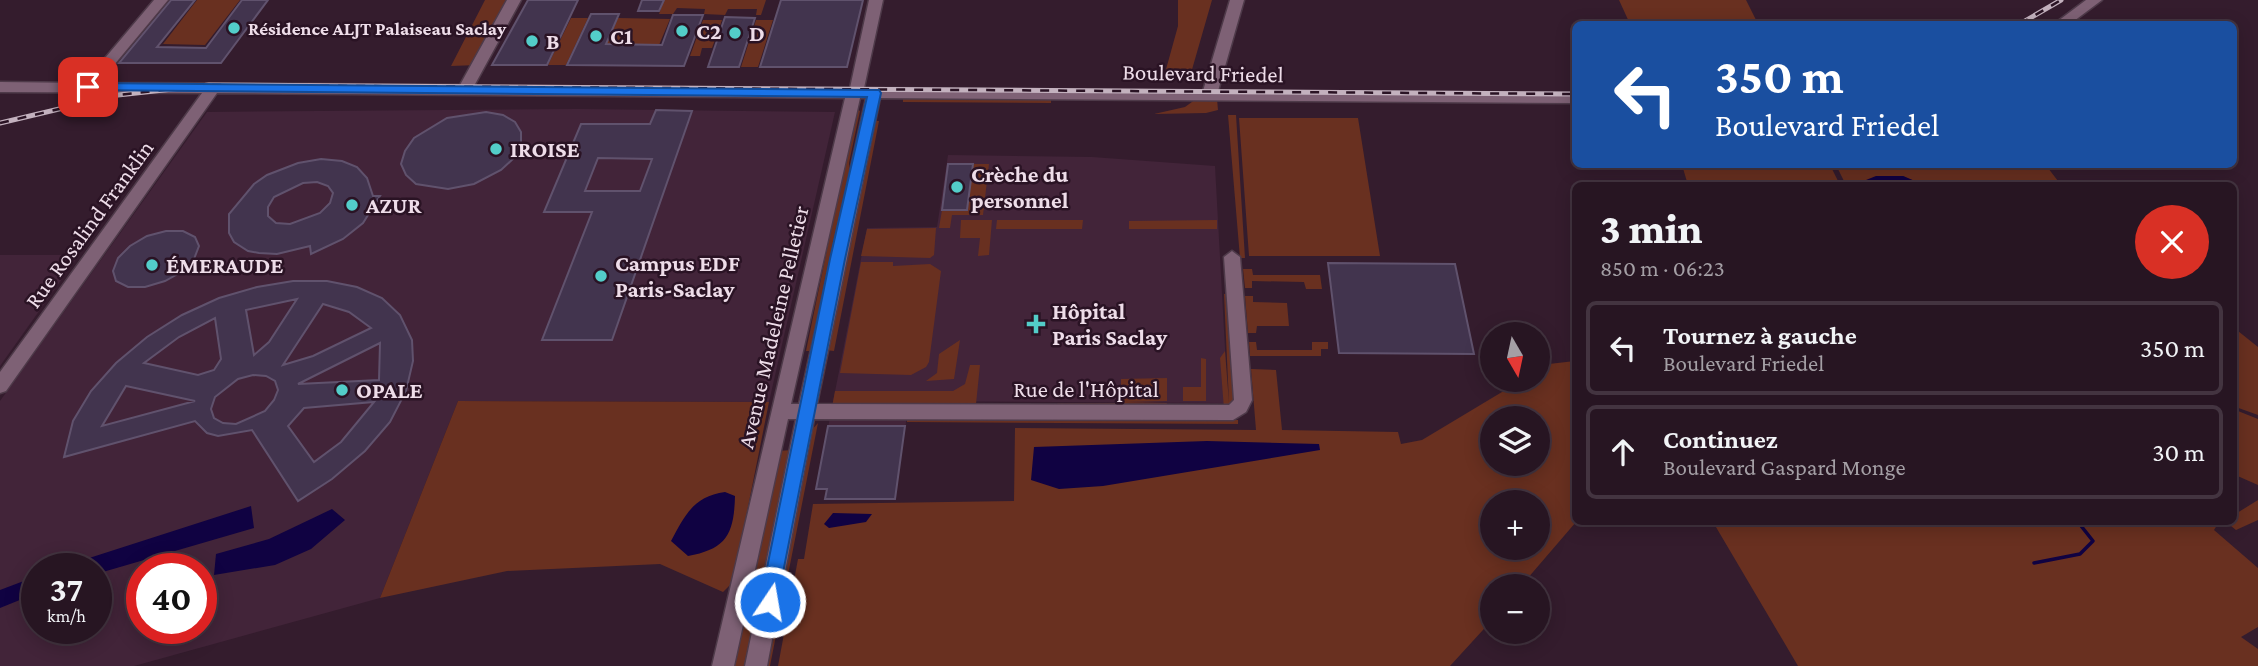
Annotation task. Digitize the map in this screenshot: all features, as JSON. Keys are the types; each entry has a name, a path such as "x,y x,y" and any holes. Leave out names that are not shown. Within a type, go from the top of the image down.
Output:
{"street":[{"path":"88,87 161,0"},
{"path":"465,89 513,0"},
{"name":"Avenue Madeleine Pelletier","path":"756,666 809,412 837,259 865,92 876,0"},
{"path":"1209,96 1237,0"},
{"path":"2065,21 2095,0"},
{"name":"Boulevard Friedel","path":"0,87 1572,98"},
{"name":"Rue Rosalind Franklin","path":"0,386 214,87"},
{"name":"Avenue Madeleine Pelletier","path":"723,666 849,103 865,92"},
{"name":"Rue de l'Hôpital","path":"779,411 1217,415 1233,412 1240,407 1243,400 1232,257"}],"shaded area":[{"path":"197,0 240,0 205,45 163,44"},
{"path":"485,0 508,0 478,65 451,66"},
{"path":"664,0 766,0 761,15 756,15 757,9 728,9 725,15 704,14 705,9 677,8 673,14 659,14"},
{"path":"1178,0 1212,0 1191,73 1165,73 1178,26"},
{"path":"1619,0 1746,0 1756,21 1629,21"},
{"path":"571,18 588,18 566,65 548,65"},
{"path":"618,18 670,19 659,45 625,44 615,66 597,66"},
{"path":"703,20 722,20 712,48 702,48 700,56 690,56"},
{"path":"756,20 773,20 758,67 741,67"},
{"path":"1051,98 1051,103 903,102 903,99"},
{"path":"1196,99 1217,99 1218,110 1206,113 1154,114 1185,107"},
{"path":"577,109 835,112 769,402 458,401 380,598 217,643 217,553 126,553 126,644 214,644 134,666 0,666 0,401 207,112"},
{"path":"856,109 860,111 849,163 850,181 813,351 806,351"},
{"path":"1228,115 1236,115 1245,258 1240,258"},
{"path":"1239,118 1358,118 1380,256 1249,256"},
{"path":"873,121 879,121 834,351 825,350"},
{"name":"Hôpital Paris Saclay","path":"948,155 1092,157 1215,166 1228,403 909,401 895,499 825,499 827,489 816,489 867,228 937,227"},
{"path":"973,164 989,164 983,215 952,215 950,228 939,228 942,210 967,209"},
{"path":"1683,168 1832,168 1838,182 1687,182"},
{"path":"1838,168 2048,168 2059,182 1917,182 1903,176 1869,182 1844,182"},
{"path":"1876,176 1903,176 1917,182 1865,182"},
{"path":"961,220 992,220 989,255 978,256 980,238 960,238"},
{"path":"997,220 1083,220 1082,229 996,229"},
{"path":"1217,220 1217,229 1129,229 1129,221"},
{"path":"936,228 934,255 930,258 861,256 867,229"},
{"path":"0,255 79,255 0,366"},
{"path":"861,262 893,262 893,266 930,264 941,271 929,362 926,367 911,375 840,373"},
{"path":"1243,269 1252,269 1253,275 1320,275 1322,289 1306,289 1304,282 1252,281 1252,288 1245,288"},
{"path":"1224,294 1229,294 1235,403 1224,409 1220,358 1225,351 1229,403"},
{"path":"1245,296 1253,296 1253,302 1287,303 1289,326 1257,326 1256,333 1248,333"},
{"path":"2237,330 2258,347 2258,415 2237,407"},
{"path":"960,340 954,379 926,381 937,373 939,354"},
{"path":"1249,342 1256,342 1257,350 1312,350 1312,342 1328,342 1328,349 1321,349 1321,356 1250,356"},
{"path":"1201,358 1206,359 1206,401 1183,401 1183,387 1201,387"},
{"path":"1572,361 1573,525 1550,552 1550,490 1480,490 1480,560 1543,560 1531,574 1480,574 1480,633 1450,666 778,666 798,559 804,559 813,504 1014,501 1015,428 1256,430 1251,369 1276,370 1282,430 1398,432 1401,444 1422,440 1502,392 1550,392 1550,364"},
{"path":"970,365 980,365 976,404 971,408 832,407 835,391 953,391 965,384"},
{"path":"1167,378 1167,401 1123,402 1167,403 1166,406 1059,406 1057,403 1121,403 1121,379"},
{"path":"458,401 769,402 733,582 723,592 660,564 507,571 380,598"},
{"path":"2237,411 2258,419 2258,485 2237,476"},
{"path":"907,419 1238,420 1238,424 907,422"},
{"path":"818,423 770,666 762,666 809,433"},
{"path":"1207,441 1319,444 1320,450 1103,486 1059,489 1031,480 1034,447"},
{"path":"793,450 747,666 729,666 777,451"},
{"path":"725,492 735,496 730,530 719,544 711,549 688,556 671,541 681,523 698,502"},
{"path":"2258,500 2258,520 2236,530 2231,526 2237,525 2237,513"},
{"path":"251,506 254,528 168,553 126,553 126,565 112,569 112,553 105,553"},
{"path":"332,509 345,520 311,549 275,565 217,575 217,554 269,539"},
{"path":"833,513 872,514 866,522 829,528 824,524"},
{"path":"1715,525 2217,525 2214,530 2258,568 2258,627 2241,637 2258,649 2258,666 1798,666"},
{"path":"21,582 21,599 0,608 0,590"}],"building":[{"name":"Résidence ALJT Palaiseau Saclay","path":"171,0 195,0 157,47 206,48 242,0 268,0 221,63 119,63"},
{"name":"B","path":"528,0 578,0 547,65 492,65"},
{"path":"642,0 664,0 659,11 638,11"},
{"path":"781,0 863,0 847,67 760,67"},
{"path":"591,14 619,14 606,44 662,45 673,15 703,15 684,66 567,65"},
{"name":"D","path":"725,17 755,18 739,67 708,67"},
{"name":"Campus EDF Paris-Saclay","path":"656,110 692,111 612,340 542,340 592,212 544,212 581,124 650,124","holes":["598,158 652,159 640,191 585,191"]},
{"name":"IROISE","path":"486,112 503,115 515,122 521,132 521,145 514,158 501,170 474,184 448,189 416,184 406,175 401,164 405,151 414,138 447,118"},
{"name":"AZUR","path":"321,159 342,161 357,167 367,178 373,196 380,196 363,223 343,239 311,254 310,246 277,254 248,251 234,242 229,233 229,214 254,184 267,175 298,163","holes":["317,182 328,186 333,193 330,203 320,213 290,224 276,223 268,216 268,207 274,197 303,183"]},
{"name":"Crèche du personnel","path":"948,164 973,164 967,210 942,210"},
{"name":"ÉMERAUDE","path":"166,231 183,231 195,237 199,246 194,259 183,271 165,281 145,287 128,287 116,281 113,271 118,258 130,246 147,236"},
{"path":"1328,263 1455,264 1474,354 1339,353"},
{"name":"OPALE","path":"293,281 327,281 357,287 382,298 400,315 412,340 413,361 406,391 390,422 365,451 332,479 298,501 252,430 218,436 207,433 195,421 64,457 73,421 91,391 116,363 147,337 182,315 219,298 257,287","holes":["297,299 269,342 254,355 246,310","323,304 349,312 371,328 313,356 283,365","215,318 221,359 214,370 198,375 144,363 179,337","380,343 379,380 298,384","253,375 266,376 275,381 278,390 265,411 236,424 223,423 214,418 211,409 215,397 238,379","126,386 195,401 102,426","374,402 341,442 314,462 288,426 304,408"]},
{"path":"828,426 905,426 895,499 825,499 827,489 816,489"}],"waterway":[{"path":"2034,563 2080,554 2093,541 2080,525"}],"railway":[{"path":"2025,21 2061,0"},
{"path":"0,123 118,95 209,85 1572,94"}],"place":[{"name":"Résidence ALJT Palaiseau Saclay","path":"234,28"},
{"name":"C2","path":"682,31"},
{"name":"D","path":"735,33"},
{"name":"C1","path":"596,36"},
{"name":"B","path":"532,41"},
{"name":"IROISE","path":"496,149"},
{"name":"Crèche du personnel","path":"957,187"},
{"name":"AZUR","path":"352,205"},
{"name":"ÉMERAUDE","path":"152,265"},
{"name":"Campus EDF Paris-Saclay","path":"601,276"},
{"name":"Hôpital Paris Saclay","path":"1036,324"},
{"name":"OPALE","path":"342,390"}],"route":[{"path":"88,87 874,93 837,259 770,602"}]}
